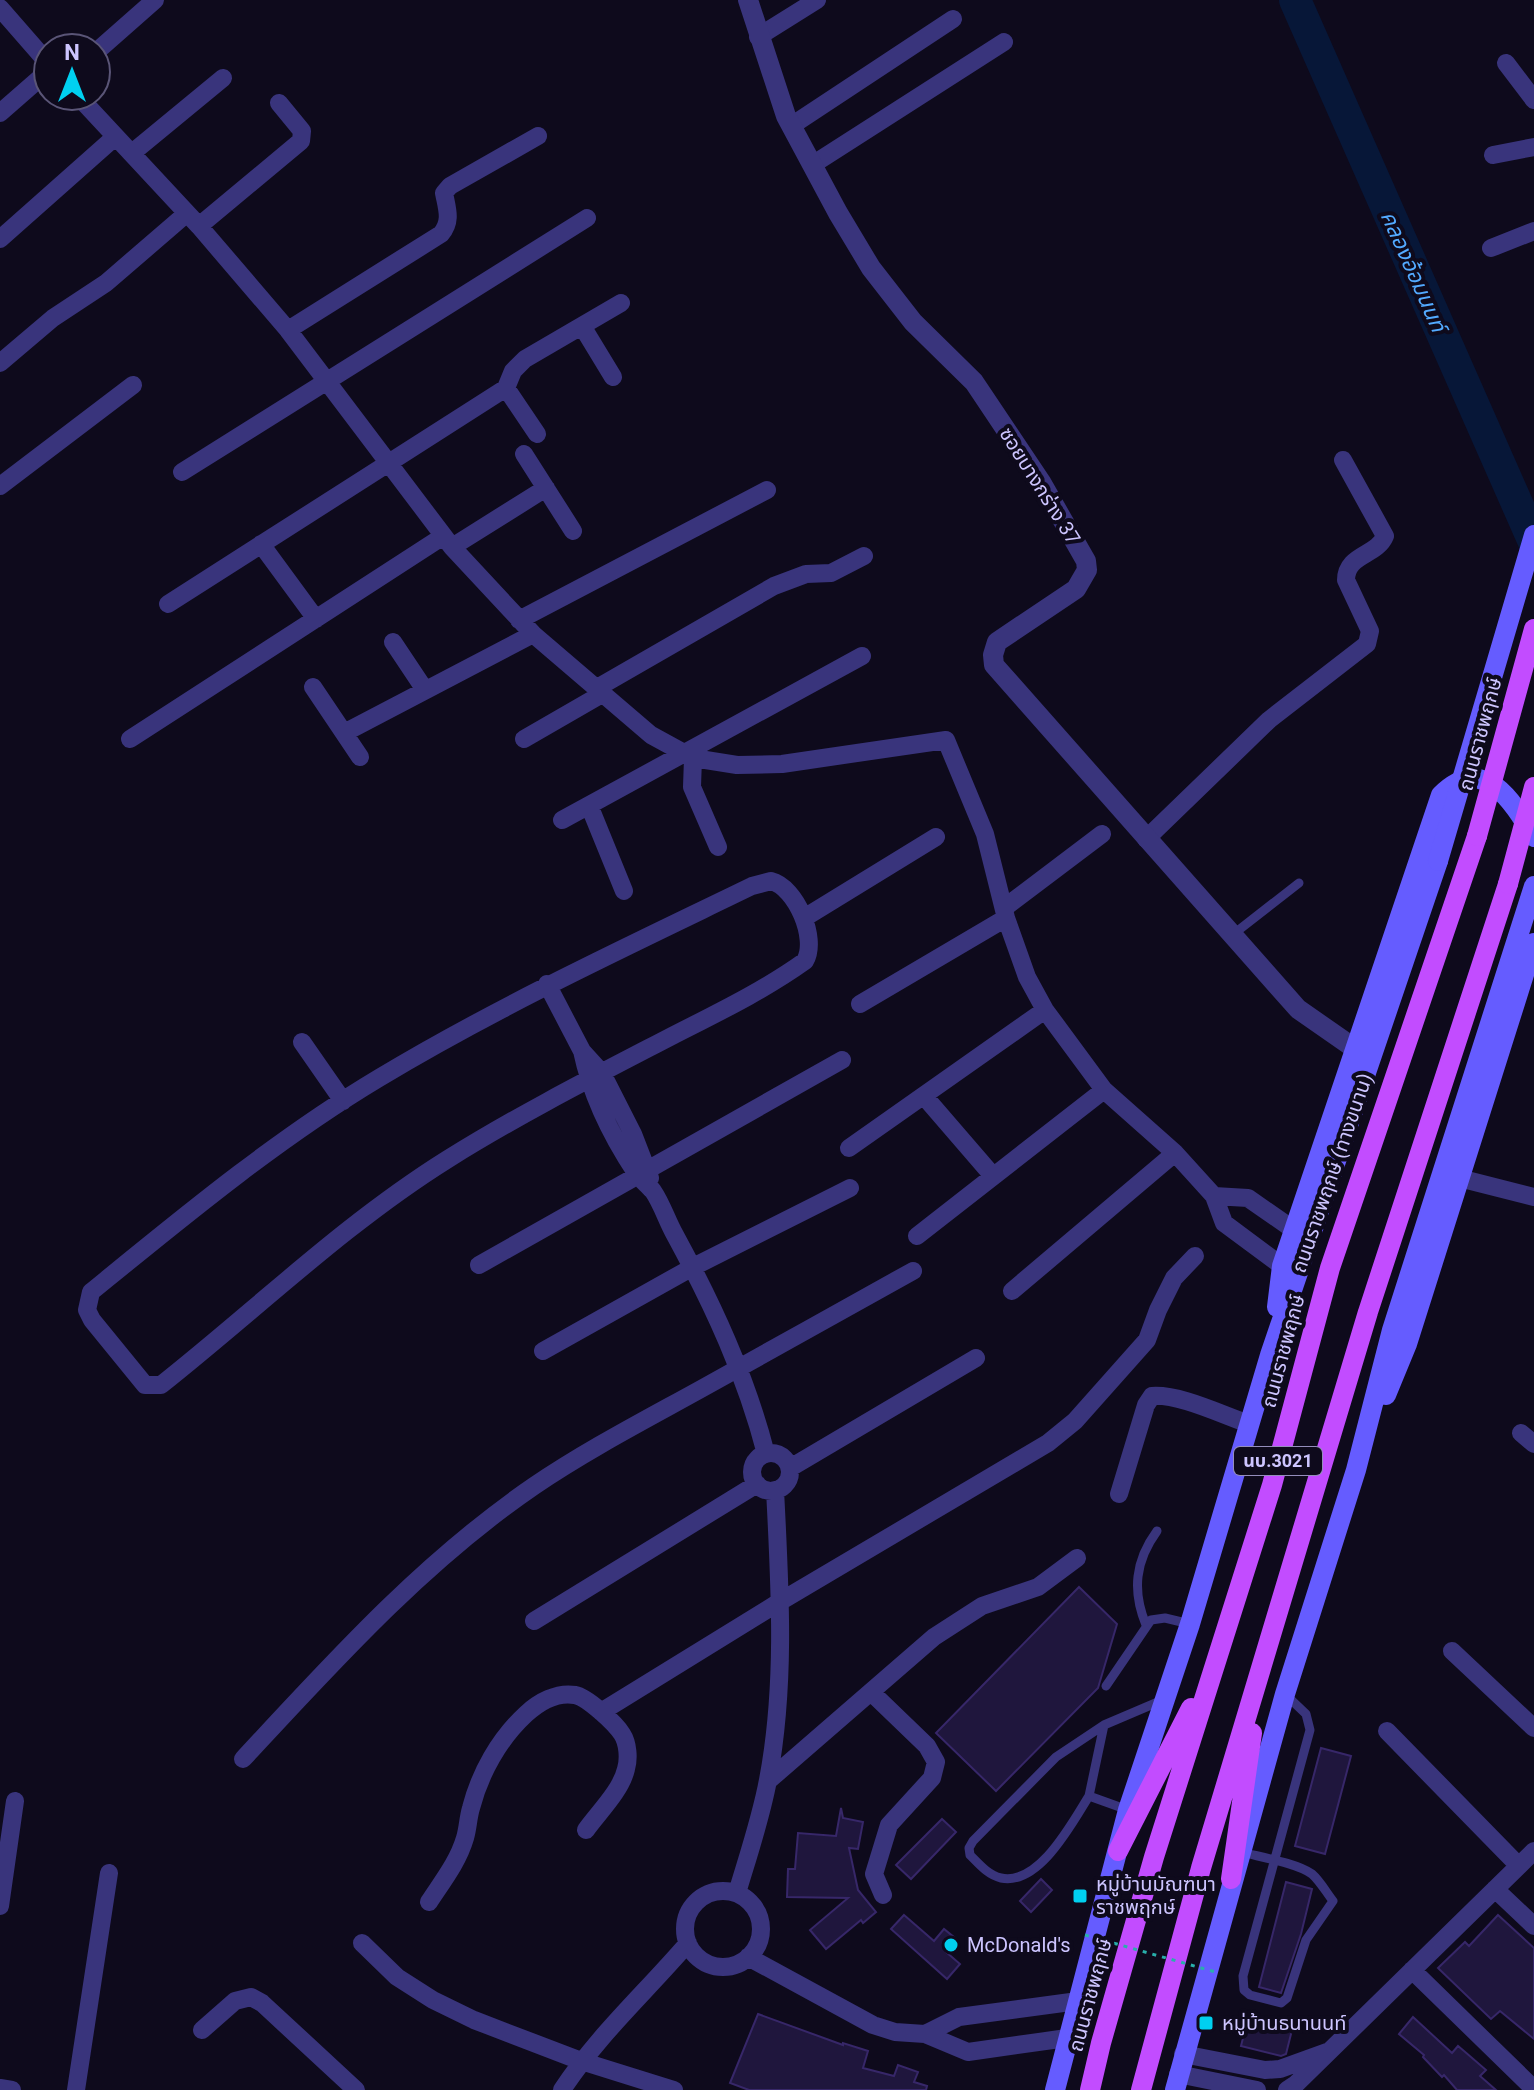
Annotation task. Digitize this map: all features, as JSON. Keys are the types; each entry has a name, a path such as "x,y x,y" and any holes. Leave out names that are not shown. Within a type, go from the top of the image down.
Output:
{"main road":[{"name":"ถนนราชพฤกษ์ (ทางขนาน)","path":"1055,2090 1128,1810 1190,1624 1270,1355 1438,861 1534,535"},
{"name":"ถนนราชพฤกษ์","path":"1090,2090 1154,1857 1272,1485 1330,1268 1477,836 1534,629"},
{"path":"1270,1355 1282,1266 1441,795 1453,783 1468,777 1482,778 1505,797 1534,837"},
{"name":"นบ.3021","path":"1141,2090 1201,1868 1260,1669 1368,1312 1508,884 1534,787"},
{"path":"1179,2073 1285,1694 1356,1470 1392,1330 1534,886"},
{"path":"1356,1470 1407,1344 1534,943"},
{"path":"1118,1851 1217,1656"},
{"path":"1231,1879 1260,1669"}],"street":[{"path":"8,0 0,8 32,45"},
{"path":"112,38 155,0"},
{"name":"ซอยบางกร่าง 37","path":"748,0 778,96 791,126 871,268 922,333 974,382 1041,482 1086,561 1087,570 1076,589 997,642 994,665 1298,1009 1354,1048"},
{"path":"758,37 817,0"},
{"path":"791,126 953,19"},
{"path":"812,165 1004,42"},
{"path":"1506,63 1534,100"},
{"path":"132,153 223,78"},
{"path":"0,113 32,85"},
{"path":"0,363 53,318 301,141 302,131 279,103"},
{"path":"92,112 288,330 447,542 533,634 651,735 689,756 737,765 782,764 946,740 985,834 1005,913 1027,977 1045,1010 1104,1090 1175,1153 1214,1196 1224,1223 1282,1266"},
{"path":"288,330 441,234 447,227 444,193 450,186 538,136"},
{"path":"0,239 115,137"},
{"path":"1493,155 1534,147"},
{"path":"182,472 587,218"},
{"path":"1491,248 1534,231"},
{"path":"168,604 506,388 513,371 525,359 621,303"},
{"path":"582,326 613,377"},
{"path":"0,486 133,385"},
{"path":"506,388 537,434"},
{"path":"524,454 573,531"},
{"path":"1146,839 1269,720 1367,644 1370,631 1346,580 1346,573 1349,566 1378,547 1385,536 1343,460"},
{"path":"130,739 316,619 546,488"},
{"path":"519,620 767,490"},
{"path":"261,544 316,619"},
{"path":"524,739 774,586 806,574 831,573 864,556"},
{"path":"344,733 533,634"},
{"path":"393,642 425,690"},
{"path":"562,820 689,756 862,656"},
{"path":"313,687 360,757"},
{"path":"689,756 692,787 718,847"},
{"path":"589,805 624,891"},
{"path":"860,1004 1005,913 1102,834"},
{"path":"804,918 936,837"},
{"path":"763,882 778,883 786,889 804,918 810,945 805,961 754,994 449,1158 377,1207 161,1385 145,1385 92,1320 87,1310 91,1292 281,1143 343,1101 547,984 763,882"},
{"path":"547,984 693,1267 739,1368 755,1409 766,1454"},
{"path":"849,1148 1045,1010"},
{"path":"302,1042 343,1101"},
{"path":"479,1265 842,1060"},
{"path":"917,1236 1104,1090"},
{"path":"924,1096 993,1176"},
{"path":"1012,1291 1175,1153"},
{"path":"1459,1178 1534,1197"},
{"path":"543,1351 693,1267 850,1188"},
{"path":"1214,1196 1248,1198 1294,1230"},
{"path":"601,1712 1048,1443 1075,1421 1147,1340 1174,1278 1195,1256"},
{"path":"243,1759 337,1657 411,1585 534,1486 617,1435 913,1271"},
{"path":"790,1468 976,1358"},
{"path":"1119,1494 1146,1405 1152,1396 1177,1399 1249,1424"},
{"path":"534,1621 766,1487 788,1481 790,1468 781,1456 766,1454 758,1458 753,1468 766,1487 781,1601 776,1725 768,1781 737,1893"},
{"path":"768,1781 934,1637 982,1606 1038,1587 1077,1558"},
{"path":"1452,1651 1534,1728"},
{"path":"872,1693 927,1746 936,1762 932,1778 889,1825 874,1874 883,1895"},
{"path":"429,1902 455,1863 465,1839 479,1780 497,1749 525,1714 545,1700 565,1694 580,1695 601,1712 622,1734 628,1755 626,1772 620,1784 586,1830"},
{"path":"1387,1731 1518,1865"},
{"path":"0,1906 15,1801"},
{"path":"1287,2090 1534,1851"},
{"path":"76,2090 109,1873"},
{"path":"1495,1889 1534,1926"},
{"path":"724,1890 747,1898 761,1920 760,1941 748,1957 737,1964 724,1967 705,1962 688,1943 685,1925 689,1913 696,1902 711,1893 724,1890"},
{"path":"362,1943 397,1977 433,2000 474,2020 581,2061 674,2090"},
{"path":"562,2090 581,2061 688,1943"},
{"path":"748,1957 873,2025 895,2032 925,2034 968,2052 1067,2038"},
{"path":"1412,1970 1534,2089"},
{"path":"202,2030 235,2001 251,1997 262,2003 356,2090"},
{"path":"925,2034 959,2017 1078,2001"},
{"path":"1179,2073 1280,2069 1329,2051"},
{"path":"1179,2073 1257,2090"},
{"path":"0,2088 12,2090"}],"lane":[{"path":"1231,936 1299,883"},
{"path":"1146,1625 1139,1609 1137,1568 1157,1531"},
{"path":"1106,1686 1151,1620 1165,1618 1190,1624"},
{"path":"1240,1851 1274,1860 1313,1875 1333,1901 1313,1926 1287,1998 1281,2003 1250,1995 1244,1990 1243,1982 1274,1860 1310,1730 1306,1714 1285,1694"},
{"path":"1104,1725 1089,1796 1050,1854 1023,1876 1002,1879 970,1855 969,1848 973,1841 1056,1757 1104,1725 1123,1714 1165,1699"},
{"path":"1089,1796 1128,1810"}],"path":[{"path":"1085,1935 1219,1973"}],"building":[{"path":"1079,1587 1117,1624 1098,1688 996,1791 936,1733"},
{"path":"1321,1748 1351,1756 1325,1854 1295,1846"},
{"path":"841,1808 843,1818 863,1822 858,1849 849,1848 858,1890 876,1912 863,1923 861,1920 826,1949 810,1930 848,1898 787,1897 788,1869 795,1869 798,1833 836,1836"},
{"path":"942,1819 956,1832 911,1879 896,1865"},
{"path":"1041,1879 1052,1890 1031,1912 1020,1901"},
{"path":"1286,1882 1312,1889 1281,1993 1259,1987"},
{"path":"904,1915 934,1941 944,1929 955,1938 945,1951 960,1964 947,1979 891,1929"},
{"path":"1498,1915 1534,1948 1534,2039 1500,2011 1491,2019 1438,1968 1465,1942 1469,1946"},
{"path":"758,2014 868,2051 863,2068 894,2076 898,2065 918,2072 914,2082 927,2086 926,2090 749,2090 730,2083"},
{"path":"1413,2017 1452,2053 1458,2046 1486,2070 1480,2076 1496,2090 1457,2090 1444,2075 1442,2077 1424,2055 1399,2034"},
{"path":"1248,2018 1292,2030 1286,2054 1281,2056 1241,2046"}],"waterway":[{"name":"คลองอ้อมนนท์","path":"1295,0 1534,542"}],"place":[{"name":"หมู่บ้านมัณฑนา ราชพฤกษ์","path":"1080,1896"},
{"name":"McDonald's","path":"951,1945"},
{"name":"หมู่บ้านธนานนท์","path":"1206,2023"}]}
